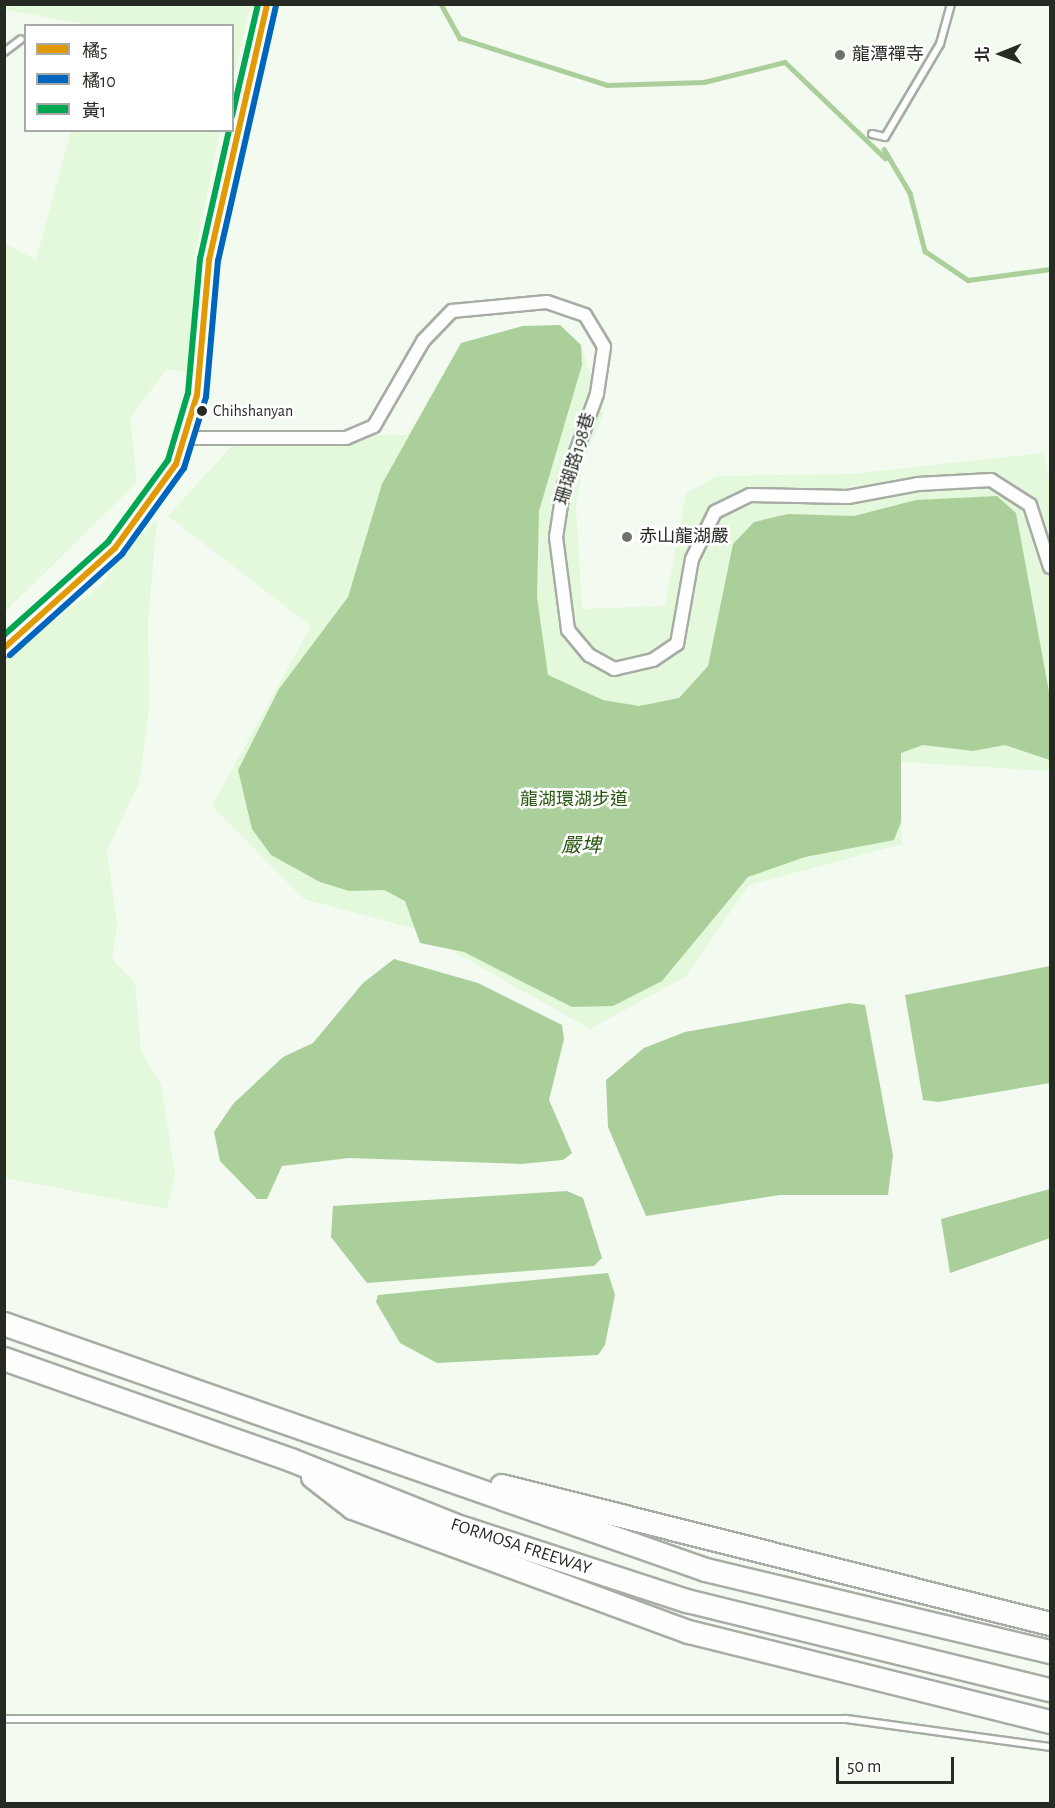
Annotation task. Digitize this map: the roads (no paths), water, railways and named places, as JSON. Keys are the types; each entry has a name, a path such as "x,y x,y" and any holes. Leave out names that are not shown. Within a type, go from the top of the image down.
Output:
{"highway":[{"name":"FORMOSA FREEWAY","path":"4,1324 706,1570 1050,1652"},
{"name":"FORMOSA FREEWAY","path":"4,1359 291,1460 454,1525 687,1601 1050,1690"},
{"path":"367,1451 656,1529 1050,1624"},
{"path":"291,1460 353,1508 689,1632 1050,1722"}],"street":[{"path":"4,648 115,548 166,482 185,438 196,395 209,260 267,4"},
{"name":"珊瑚路198巷","path":"185,438 346,438 374,426 423,340 452,311 547,302 585,315 604,347 597,394 564,485 556,537 568,630 589,655 614,669 653,660 677,644 692,559 715,512 750,495 848,497 918,484 991,480 1030,505 1050,567"}],"lane":[{"path":"872,134 885,137 940,44 951,4"},
{"path":"4,52 21,39"},
{"path":"4,1719 846,1719 1050,1747"}],"water":[{"name":"嚴埤","path":"560,325 581,345 582,365 539,511 537,597 548,675 603,700 639,706 679,698 708,666 733,544 754,522 788,514 854,516 916,500 997,496 1016,513 1050,697 1050,760 1005,745 973,751 923,745 901,753 901,822 894,840 805,857 748,877 662,981 613,1006 572,1007 464,952 420,943 405,901 384,890 349,891 320,882 271,855 252,829 238,770 279,689 348,597 382,484 461,343 523,326"},
{"path":"394,959 478,983 562,1025 564,1039 549,1100 572,1153 563,1160 521,1164 349,1158 282,1166 267,1199 257,1199 220,1161 214,1132 233,1104 283,1057 313,1043 363,983"},
{"path":"1050,966 1050,1083 938,1102 923,1100 905,995"},
{"path":"849,1003 865,1005 893,1155 888,1195 780,1195 646,1216 608,1127 606,1080 644,1048 685,1032"},
{"path":"1050,1189 1050,1238 950,1273 941,1219"},
{"path":"567,1191 583,1198 602,1258 594,1266 367,1283 331,1237 333,1206"},
{"path":"608,1273 615,1295 605,1345 598,1355 437,1363 400,1343 376,1302 378,1295"}],"waterway":[{"path":"441,4 460,38 607,85 704,82 785,62 885,158"},
{"path":"884,149 910,193 925,251 968,280 1050,269"}],"place":[{"name":"龍潭禪寺","path":"840,55"},
{"name":"Chihshanyan","path":"202,411"},
{"name":"赤山龍湖嚴","path":"627,537"}],"park label":[{"name":"龍湖環湖步道","path":"574,800"}]}
